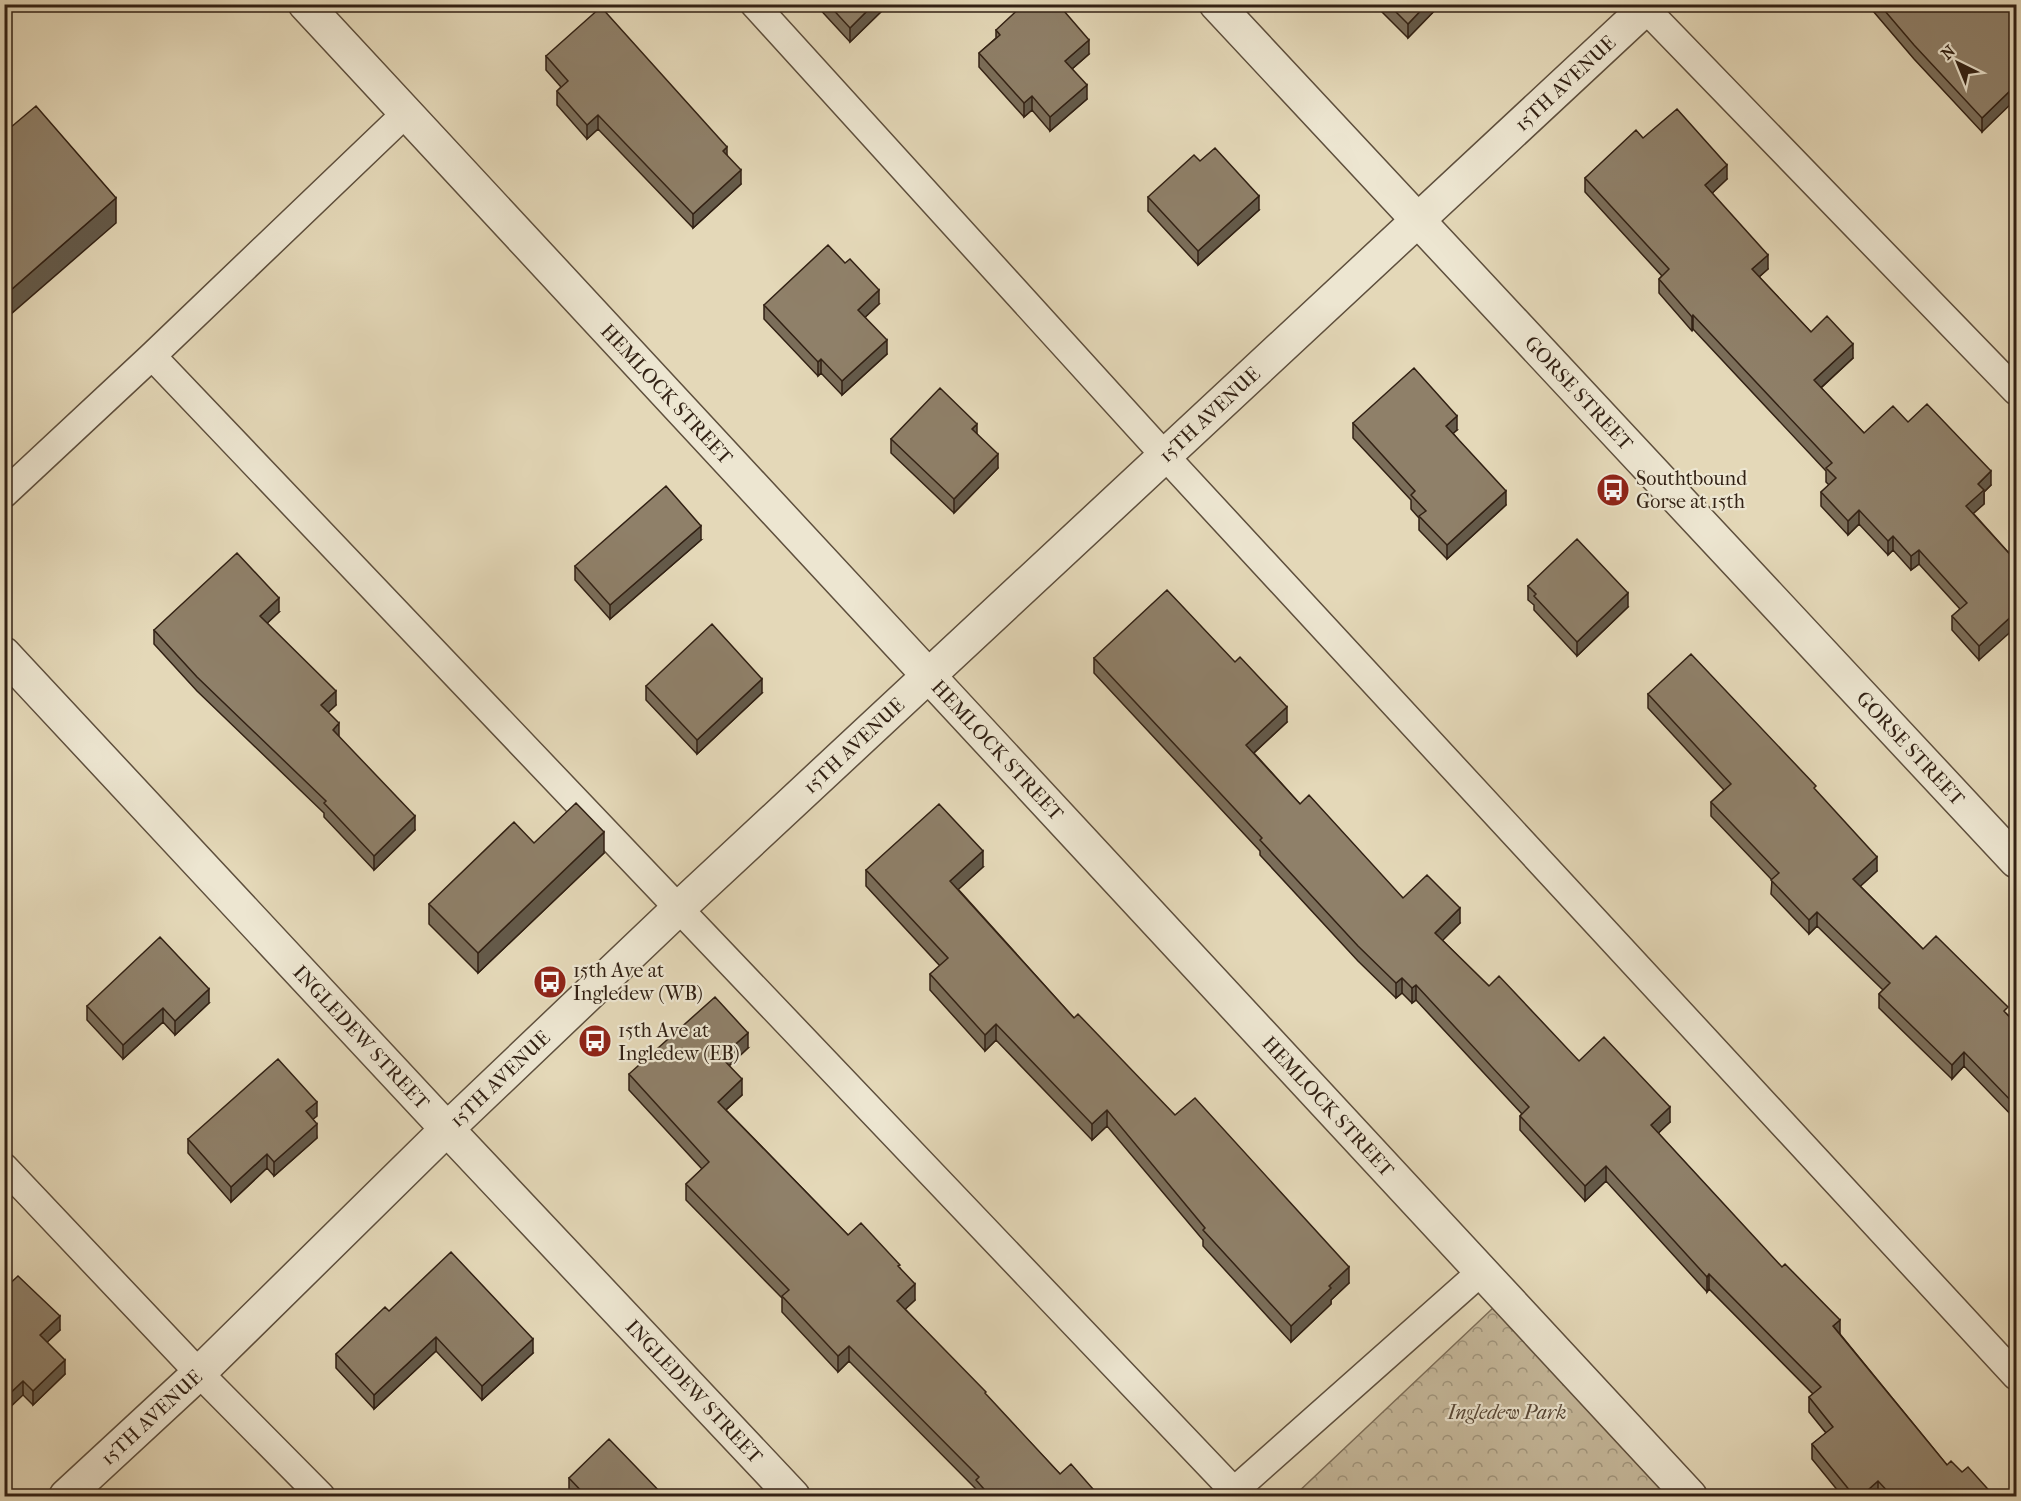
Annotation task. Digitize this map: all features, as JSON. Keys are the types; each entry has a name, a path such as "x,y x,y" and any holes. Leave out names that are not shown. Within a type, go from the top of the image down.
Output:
{"street":[{"name":"HEMLOCK STREET","path":"305,4 1690,1497"},
{"name":"GORSE STREET","path":"1216,4 2016,861"},
{"name":"15TH AVENUE","path":"66,1497 199,1373 447,1129 679,908 1166,457 1645,6"},
{"name":"INGLEDEW STREET","path":"4,654 793,1497"}],"lane":[{"path":"754,4 1166,457 2016,1377"},
{"path":"1645,6 2016,391"},
{"path":"4,494 406,113"},
{"path":"152,356 1234,1491 1482,1271"},
{"path":"4,1167 199,1373 321,1497"}],"green space":[{"name":"Ingledew Park","path":"1511,1291 1696,1496 1294,1496"}],"building":[{"path":"828,4 874,4 850,28"},
{"path":"1024,4 1058,4 1089,40 1065,61 1087,85 1050,117 1032,96 1024,103 979,53 1000,35 996,30"},
{"path":"1388,4 1427,4 1408,24"},
{"path":"1879,4 2006,4 2016,16 2016,85 1982,118"},
{"path":"601,7 727,147 723,151 741,170 693,214 598,115 587,125 557,91 568,81 546,56"},
{"path":"36,106 116,198 4,296 4,133"},
{"path":"1677,109 1727,165 1705,185 1768,255 1752,269 1811,332 1827,316 1853,344 1814,380 1864,433 1893,406 1908,422 1927,404 1991,471 1978,484 1984,490 1966,506 2016,561 2016,612 1979,646 1952,616 1967,603 1919,550 1911,556 1893,536 1888,541 1859,510 1848,521 1821,492 1836,478 1826,468 1832,463 1693,315 1692,317 1659,279 1669,269 1585,178 1636,130 1643,138"},
{"path":"1215,148 1259,196 1198,251 1148,197 1194,155 1200,161"},
{"path":"828,245 845,263 850,259 879,290 858,310 887,340 842,381 821,359 818,362 764,305"},
{"path":"1414,368 1457,416 1446,426 1506,491 1447,545 1419,516 1426,511 1411,495 1415,491 1353,423"},
{"path":"940,388 977,424 972,429 998,454 954,499 891,439"},
{"path":"666,486 701,526 610,605 575,566"},
{"path":"1577,539 1628,593 1577,642 1534,596 1536,594 1528,586"},
{"path":"237,553 279,598 260,616 336,691 321,705 339,723 333,730 415,816 374,856 324,803 326,801 197,677 154,630"},
{"path":"1167,590 1235,662 1240,657 1287,707 1246,745 1300,804 1309,795 1403,898 1427,875 1460,908 1435,933 1489,986 1499,976 1579,1061 1604,1037 1670,1107 1651,1125 1782,1267 1785,1264 1840,1320 1833,1326 1947,1465 1951,1461 1962,1472 1968,1467 1995,1497 1893,1497 1878,1481 1860,1497 1855,1497 1812,1444 1833,1427 1809,1397 1821,1387 1709,1274 1707,1277 1606,1166 1585,1186 1520,1116 1529,1107 1416,985 1412,988 1402,978 1396,983 1358,946 1260,840 1262,838 1094,658"},
{"path":"712,624 762,679 697,740 646,686"},
{"path":"1691,654 1816,786 1814,788 1877,857 1853,879 1923,949 1936,936 2008,1007 2004,1011 2016,1024 2016,1106 1964,1052 1952,1065 1879,994 1890,983 1817,912 1809,920 1771,880 1779,873 1711,802 1731,784 1648,694"},
{"path":"576,803 604,832 478,953 429,904 514,822 534,843"},
{"path":"939,804 983,851 950,881 1074,1018 1078,1014 1175,1115 1195,1098 1349,1267 1329,1286 1331,1288 1291,1326 1203,1230 1205,1228 1107,1110 1092,1124 996,1024 985,1035 930,974 948,958 866,870"},
{"path":"160,937 209,989 175,1021 163,1008 123,1045 87,1006"},
{"path":"715,997 748,1033 721,1057 742,1079 718,1102 848,1235 861,1223 915,1284 897,1301 986,1392 1060,1474 1071,1464 1100,1497 991,1497 976,1480 979,1477 849,1346 838,1356 782,1296 789,1290 686,1184 709,1162 629,1074"},
{"path":"278,1059 317,1102 306,1111 317,1124 274,1162 267,1154 231,1187 188,1139"},
{"path":"451,1252 533,1339 482,1386 436,1337 374,1395 336,1354 385,1307 389,1311"},
{"path":"18,1276 60,1316 40,1335 65,1360 33,1391 23,1381 4,1399 4,1289"},
{"path":"609,1439 665,1497 587,1497 569,1478"}],"place":[{"name":"Southtbound Gorse at 15th","path":"1613,490"},
{"name":"15th Ave at Ingledew (WB)","path":"550,982"},
{"name":"15th Ave at Ingledew (EB)","path":"595,1041"}]}
